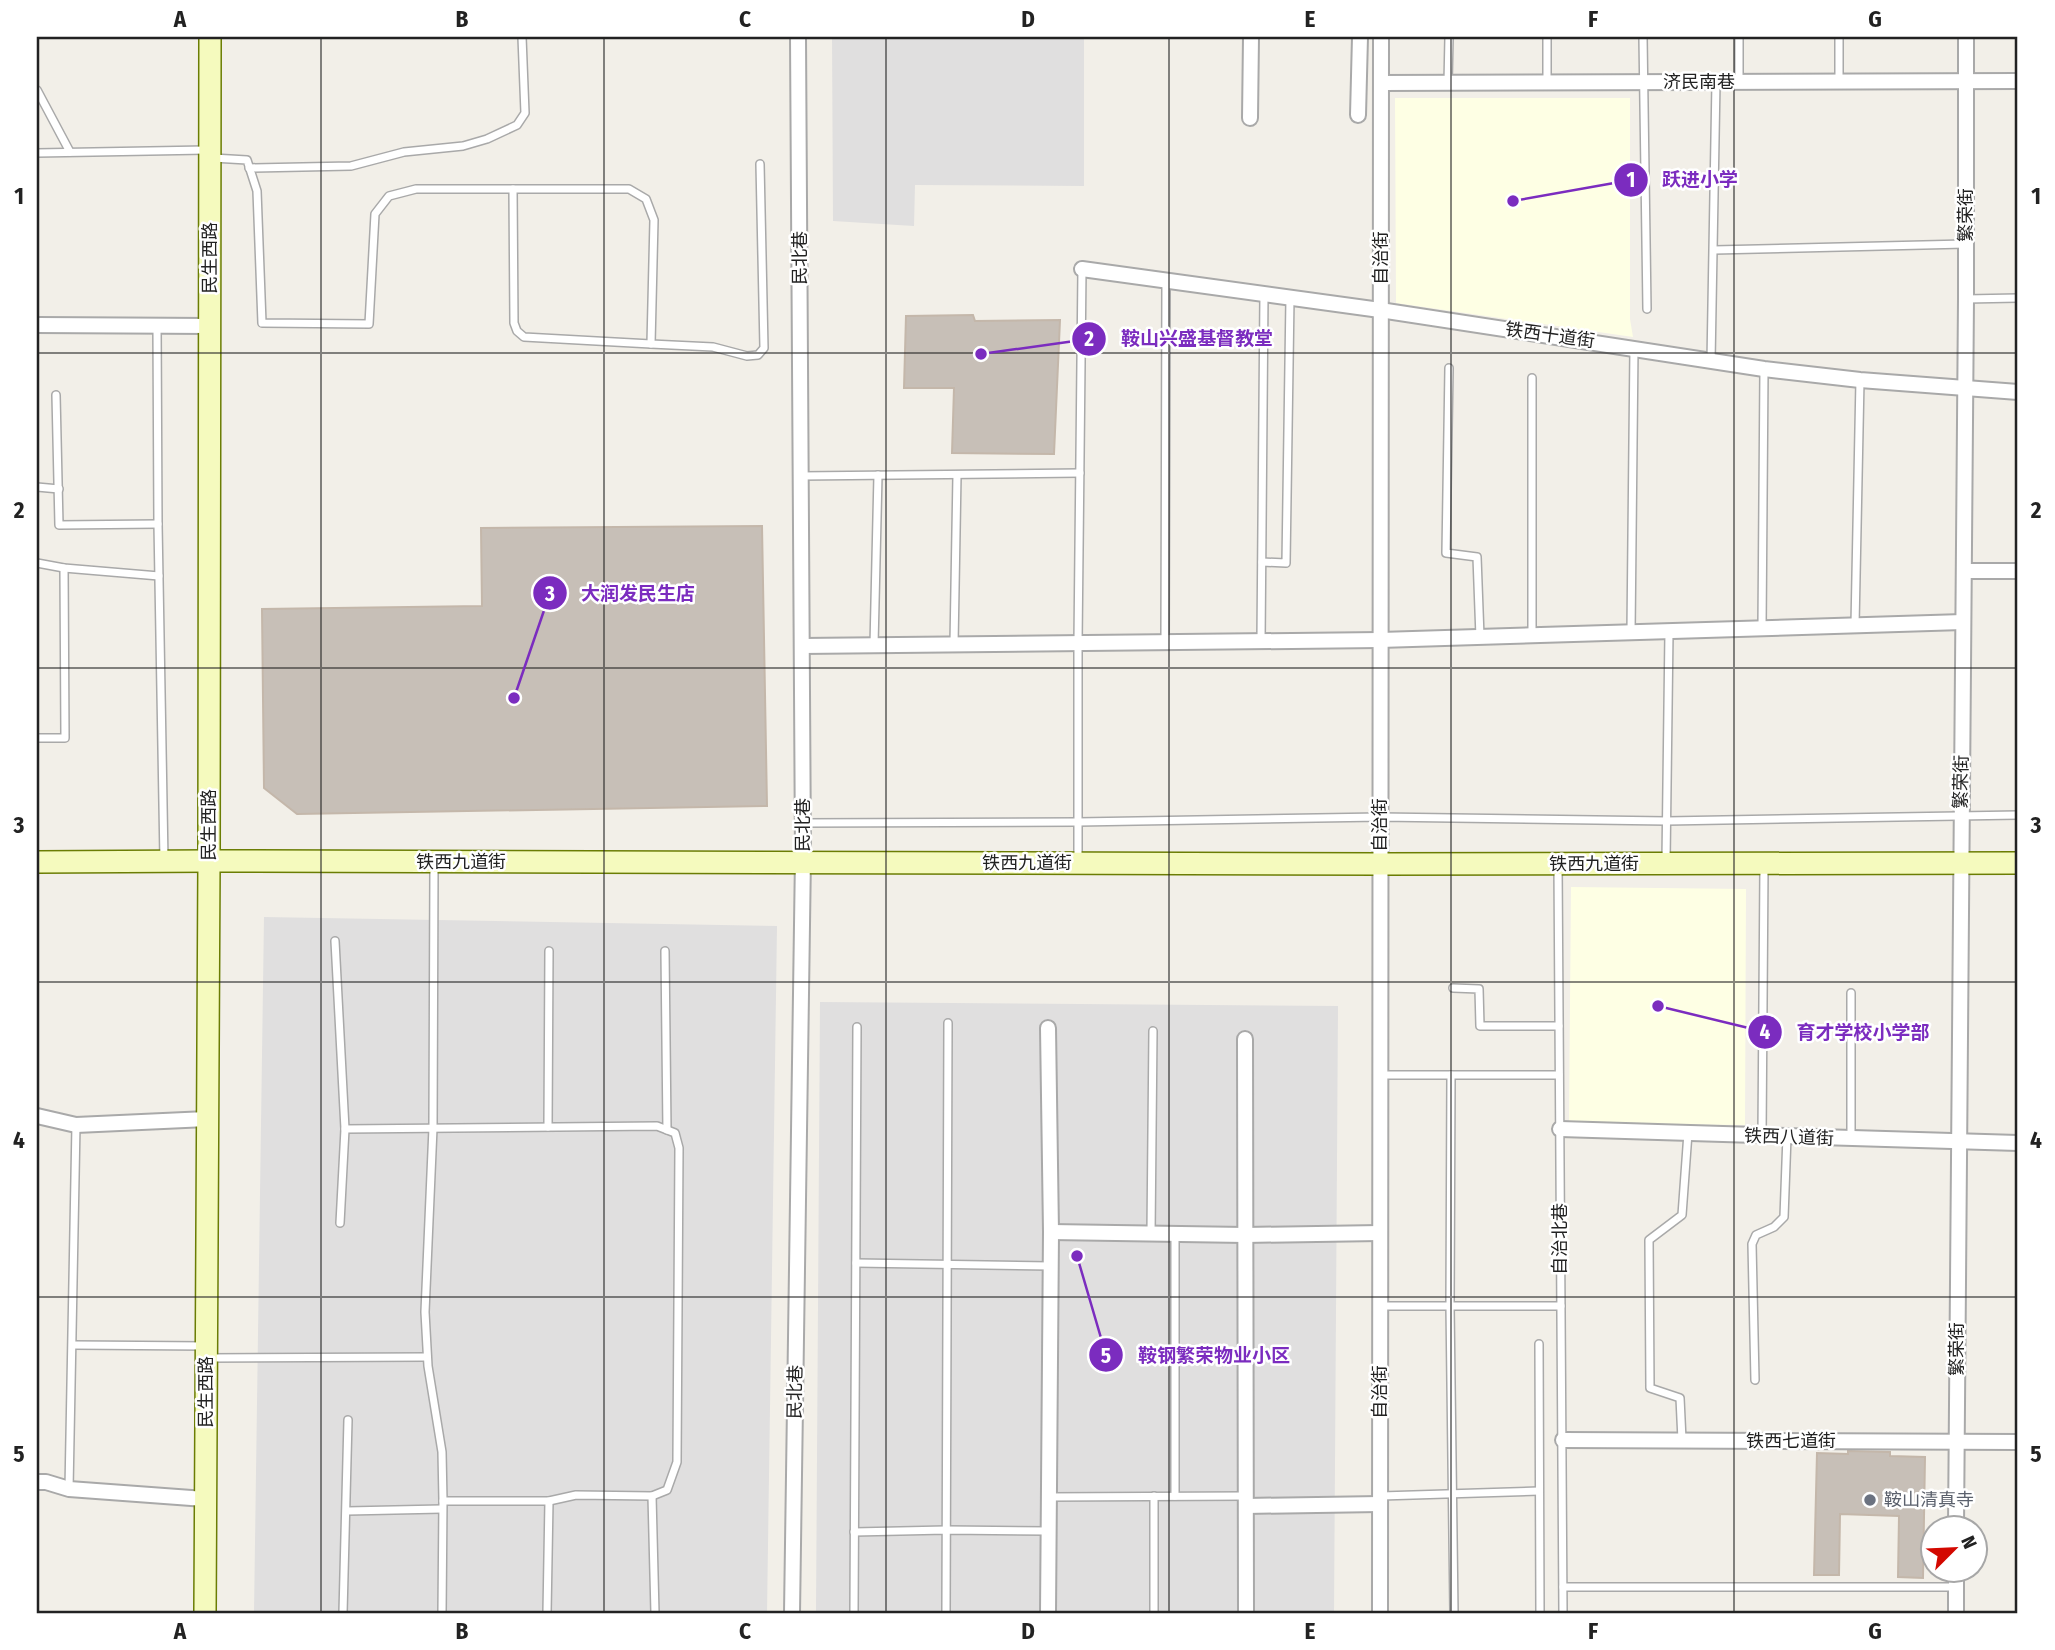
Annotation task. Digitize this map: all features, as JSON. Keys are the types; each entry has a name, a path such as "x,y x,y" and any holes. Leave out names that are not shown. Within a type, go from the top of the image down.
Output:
{"main road":[{"name":"民生西路","path":"205,1613 210,37"},
{"name":"铁西九道街","path":"37,862 2018,863"}],"street":[{"name":"民北巷","path":"792,1613 803,862 799,37"},
{"path":"1250,118 1251,37"},
{"path":"1358,115 1360,37"},
{"name":"自治街","path":"1380,1613 1381,37"},
{"name":"繁荣街","path":"1956,1514 1966,299 1965,37"},
{"name":"济民南巷","path":"1381,83 2018,82"},
{"name":"铁西十道街","path":"1082,269 1380,310 1764,369 1860,380 2018,392"},
{"path":"37,325 210,326"},
{"path":"1964,571 2018,571"},
{"path":"802,646 1380,640 1963,622"},
{"path":"1048,1028 1051,1232 1048,1613"},
{"path":"1245,1039 1246,1613"},
{"path":"37,1116 76,1125 207,1119"},
{"name":"铁西八道街","path":"1560,1129 2018,1143"},
{"path":"1051,1232 1245,1235 1380,1233"},
{"name":"铁西七道街","path":"1563,1440 2018,1442"},
{"path":"37,1482 69,1489 205,1499"},
{"path":"1246,1501 1380,1500"},
{"path":"1956,1587 1956,1613"}],"lane":[{"path":"249,168 351,166 404,152 463,146 487,139 517,125 525,113 522,37"},
{"path":"1448,83 1449,37"},
{"path":"1547,37 1547,83"},
{"path":"1643,37 1647,309"},
{"path":"1739,37 1739,82"},
{"path":"1839,37 1839,82"},
{"path":"1711,362 1717,82"},
{"path":"37,90 70,152"},
{"path":"37,152 210,154 247,160 257,191 262,323 369,324 375,214 389,196 416,189 629,189 646,199 654,220 651,344"},
{"path":"513,188 514,323 517,331 524,337 713,347 747,356 758,355 764,348 760,164"},
{"path":"1714,250 1966,244"},
{"path":"1078,863 1082,269"},
{"path":"1165,642 1166,281"},
{"path":"1261,641 1264,294"},
{"path":"1262,562 1286,563 1290,298"},
{"path":"1966,299 2018,298"},
{"path":"157,326 164,861"},
{"path":"1631,632 1634,348"},
{"path":"1449,368 1446,553 1476,556 1480,637"},
{"path":"1762,628 1764,369"},
{"path":"1532,378 1532,635"},
{"path":"1855,625 1860,380"},
{"path":"56,395 60,525 158,524"},
{"path":"801,476 1080,474"},
{"path":"874,645 878,475"},
{"path":"954,644 957,475"},
{"path":"37,487 58,489"},
{"path":"37,563 64,568 159,576"},
{"path":"37,738 65,738 64,568"},
{"path":"1666,864 1670,631"},
{"path":"803,823 1380,817 1667,821 2018,815"},
{"path":"434,862 433,1128 425,1312 428,1357 442,1452 442,1613"},
{"name":"自治北巷","path":"1558,864 1563,1613"},
{"path":"1762,1136 1764,864"},
{"path":"335,941 345,1129 340,1223"},
{"path":"665,950 667,1130"},
{"path":"548,951 548,1127"},
{"path":"1453,988 1479,989 1480,1026 1559,1026"},
{"path":"1851,1139 1852,993"},
{"path":"946,1613 948,1023"},
{"path":"854,1613 857,1027"},
{"path":"1151,1233 1153,1031"},
{"path":"1380,1075 1559,1075"},
{"path":"1451,1075 1450,1306 1454,1613"},
{"path":"69,1489 76,1125"},
{"path":"345,1129 657,1126 675,1133 679,1148 677,1462 667,1490 652,1496 576,1495 549,1500 347,1511"},
{"path":"1682,1441 1681,1398 1650,1388 1649,1240 1682,1214 1688,1133"},
{"path":"1755,1380 1752,1244 1756,1235 1774,1227 1784,1217 1787,1136"},
{"path":"1175,1233 1175,1496"},
{"path":"856,1262 1051,1266"},
{"path":"1380,1306 1561,1306"},
{"path":"1539,1344 1540,1613"},
{"path":"73,1345 206,1352 428,1357"},
{"path":"343,1613 348,1420"},
{"path":"1380,1500 1539,1491"},
{"path":"652,1496 655,1613"},
{"path":"1154,1496 1154,1613"},
{"path":"1049,1497 1175,1496 1246,1501"},
{"path":"547,1613 549,1500"},
{"path":"854,1532 1049,1531"},
{"path":"1563,1587 1956,1587"}],"shaded area":[{"path":"832,37 1084,37 1084,186 915,185 914,226 833,221"},
{"path":"1395,98 1630,98 1630,319 1633,337 1396,303"},
{"path":"1571,887 1746,889 1745,1125 1569,1123"},
{"path":"264,917 777,926 767,1613 254,1613"},
{"path":"820,1002 1338,1006 1334,1613 816,1613"}],"building":[{"path":"973,315 975,321 1060,320 1054,454 952,453 954,388 904,388 906,316"},
{"path":"762,526 767,806 297,814 264,788 262,609 482,606 481,528"},
{"name":"鞍山清真寺","path":"1848,1451 1890,1452 1890,1456 1925,1457 1924,1514 1918,1514 1918,1578 1898,1577 1899,1516 1840,1514 1839,1575 1814,1575 1817,1453 1848,1454"}],"place":[{"name":"跃进小学","path":"1513,201"},
{"name":"鞍山兴盛基督教堂","path":"981,354"},
{"name":"大润发民生店","path":"514,698"},
{"name":"育才学校小学部","path":"1658,1006"},
{"name":"鞍钢繁荣物业小区","path":"1077,1256"},
{"name":"鞍山清真寺","path":"1870,1500"}]}
